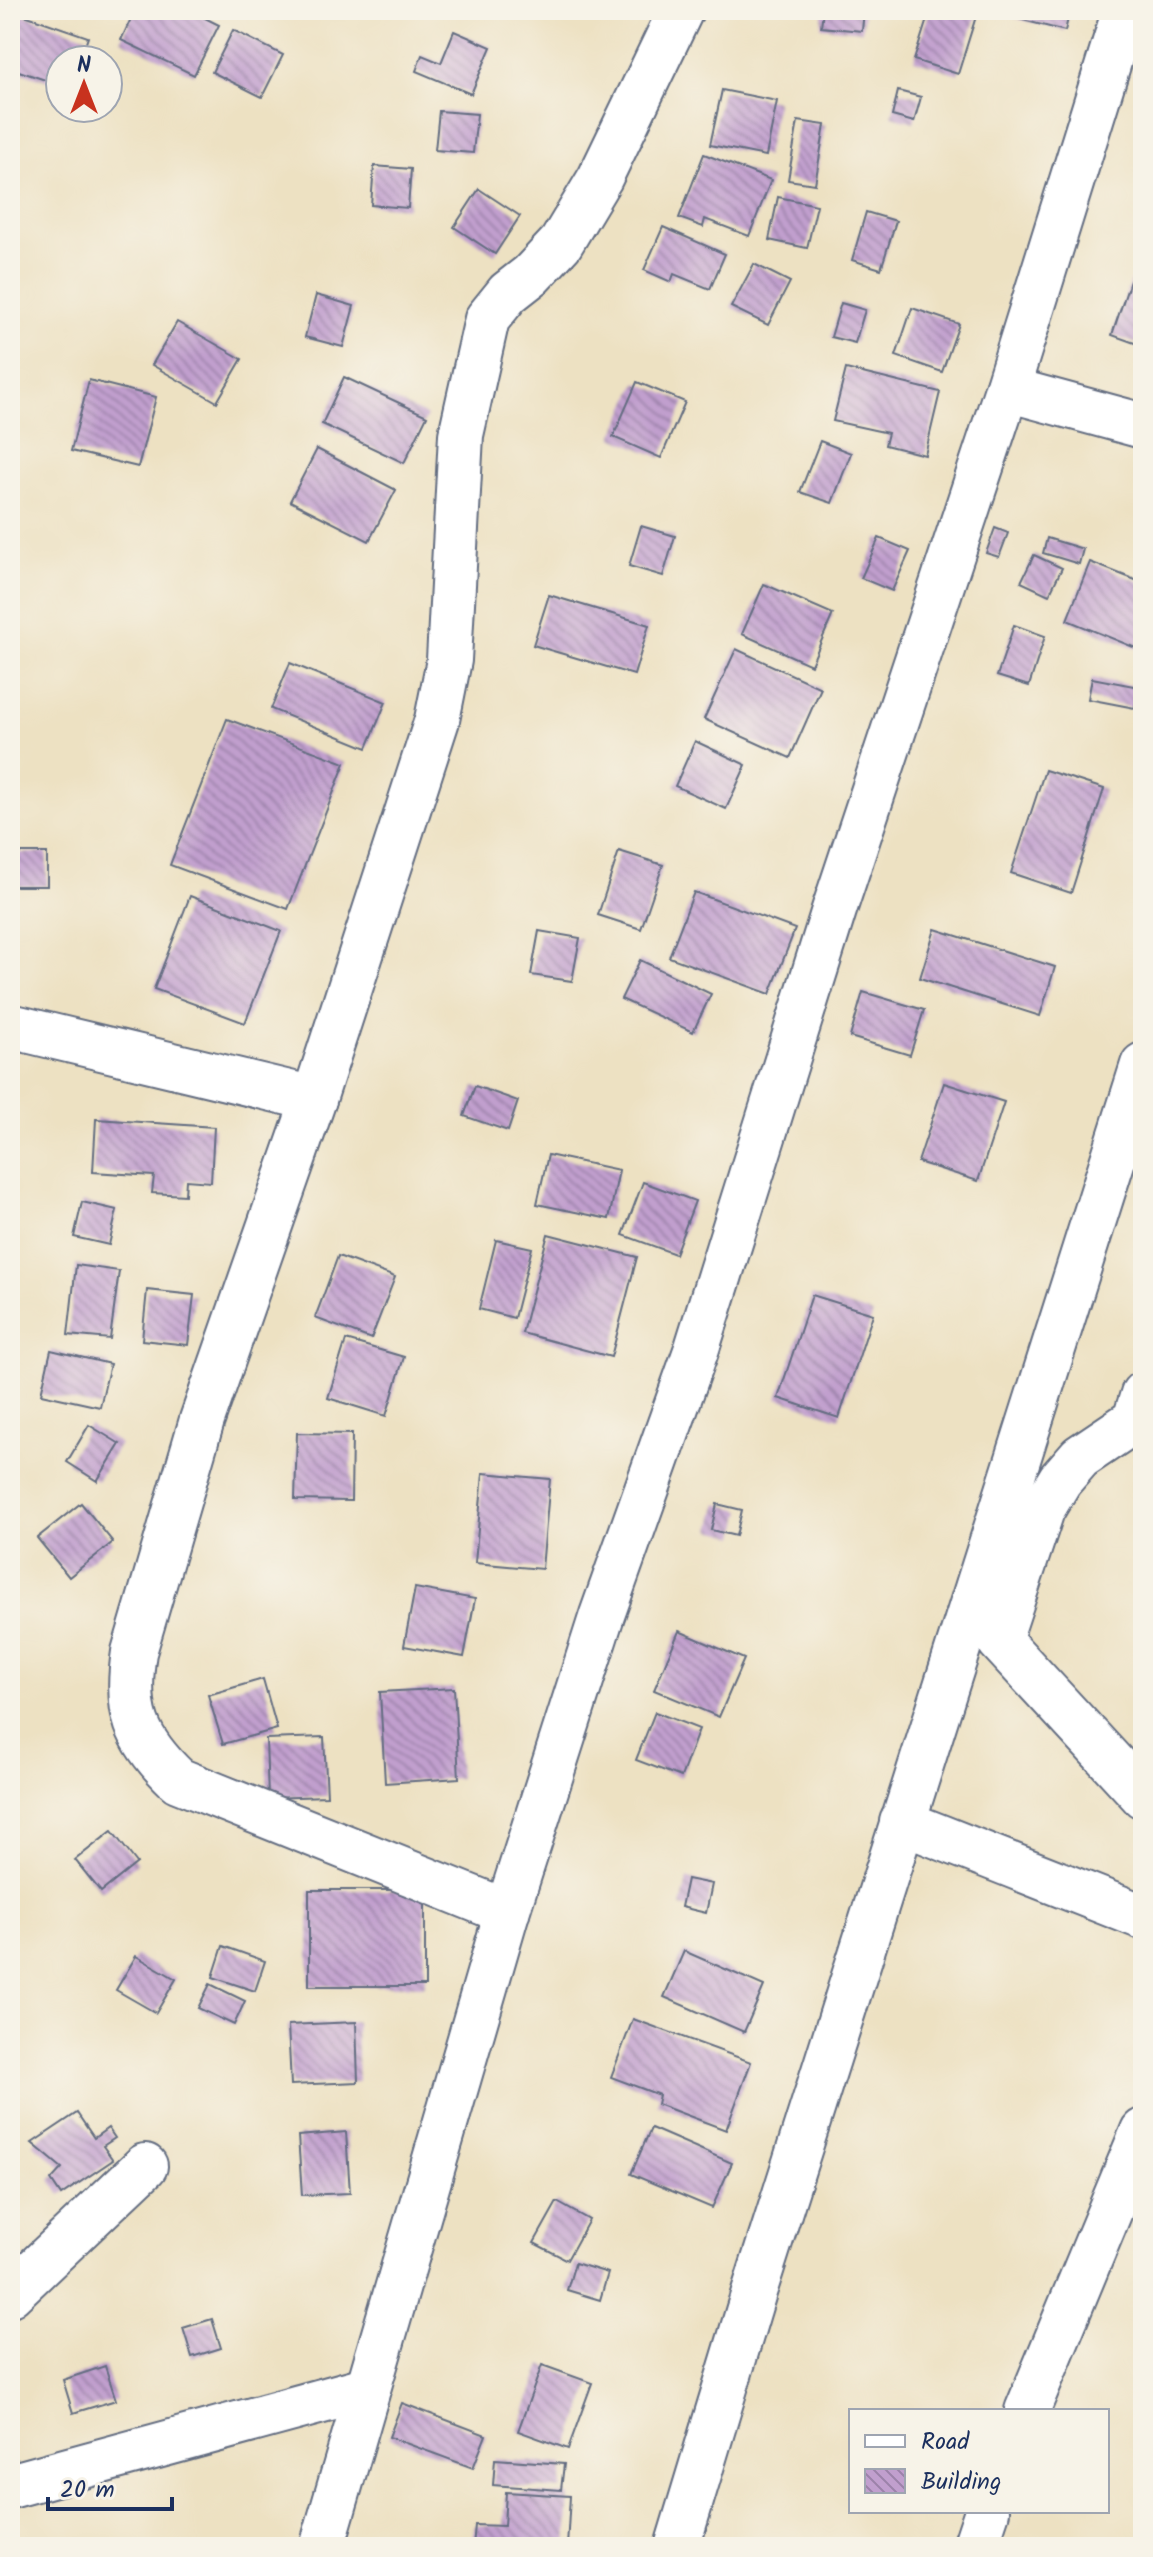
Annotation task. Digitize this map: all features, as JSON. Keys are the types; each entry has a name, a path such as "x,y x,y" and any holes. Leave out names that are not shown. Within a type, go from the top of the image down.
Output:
{"street":[{"path":"507,1912 178,1780 153,1756 140,1735 133,1711 131,1673 134,1652 202,1420 314,1099 437,720 449,660 461,435 487,319 508,293 531,275 561,243 600,178 681,10"},
{"path":"322,2547 507,1912 602,1615 697,1348 834,910 1007,389 1125,10"},
{"path":"1007,389 1143,426"},
{"path":"10,1026 314,1099"},
{"path":"1143,1065 1024,1502 999,1640 1143,1796"},
{"path":"677,2547 902,1822 1024,1502 1060,1480 1080,1457 1135,1420 1143,1394"},
{"path":"902,1822 1143,1917"},
{"path":"1028,2409 1143,2131"},
{"path":"10,2294 145,2166"},
{"path":"10,2486 366,2389"},
{"path":"975,2547 986,2513"}],"building":[{"path":"10,10 88,37 86,44 44,44 44,80 10,68"},
{"path":"135,10 189,10 219,25 194,75 121,40"},
{"path":"823,10 864,10 862,31 821,27"},
{"path":"930,10 978,10 958,74 914,60"},
{"path":"1017,10 1070,10 1065,31 1015,18"},
{"path":"233,30 283,55 262,97 212,72"},
{"path":"454,31 491,47 471,94 416,71 422,55 441,63"},
{"path":"722,90 777,101 766,156 710,145"},
{"path":"898,91 921,97 914,122 892,116"},
{"path":"439,111 477,114 473,153 435,150"},
{"path":"798,121 825,125 815,184 788,180"},
{"path":"704,154 771,180 749,236 705,219 703,227 679,218"},
{"path":"374,166 411,169 408,208 371,205"},
{"path":"479,189 520,216 495,254 454,227"},
{"path":"778,197 817,205 807,248 769,240"},
{"path":"866,212 896,221 881,269 852,260"},
{"path":"663,227 725,254 710,289 674,274 671,282 644,270"},
{"path":"754,264 790,282 768,325 731,307"},
{"path":"1130,281 1143,285 1143,346 1112,335"},
{"path":"316,295 354,306 343,347 305,337"},
{"path":"841,303 865,310 855,343 831,337"},
{"path":"912,308 959,324 942,372 896,356"},
{"path":"177,322 242,359 217,402 152,365"},
{"path":"846,369 940,392 925,455 885,445 888,433 833,421"},
{"path":"344,377 427,416 404,463 322,424"},
{"path":"89,380 156,397 138,467 71,451"},
{"path":"637,382 685,402 661,458 613,437"},
{"path":"820,441 851,453 832,503 800,492"},
{"path":"317,449 396,490 369,541 290,501"},
{"path":"641,526 675,536 663,576 629,566"},
{"path":"995,528 1008,533 999,557 986,553"},
{"path":"879,538 910,551 892,591 861,578"},
{"path":"1047,538 1083,549 1079,564 1043,553"},
{"path":"1034,555 1062,568 1049,595 1021,582"},
{"path":"1090,562 1143,583 1143,651 1067,620"},
{"path":"764,584 833,614 811,665 742,634"},
{"path":"549,595 649,625 634,675 533,645"},
{"path":"1014,625 1045,636 1029,686 997,676"},
{"path":"736,649 821,688 790,758 704,719"},
{"path":"290,663 386,702 367,748 271,709"},
{"path":"1092,678 1139,687 1135,708 1088,699"},
{"path":"227,719 345,763 288,909 170,865"},
{"path":"695,741 746,765 726,809 675,786"},
{"path":"1045,770 1104,789 1071,893 1011,873"},
{"path":"619,851 663,865 641,929 598,915"},
{"path":"10,853 47,853 47,886 10,886"},
{"path":"694,892 795,929 770,994 669,957"},
{"path":"190,896 281,931 245,1023 154,989"},
{"path":"935,929 1055,967 1040,1016 920,978"},
{"path":"539,931 580,938 572,981 531,975"},
{"path":"640,960 711,994 693,1032 621,999"},
{"path":"863,992 924,1010 910,1055 850,1037"},
{"path":"944,1083 1004,1102 978,1181 918,1162"},
{"path":"475,1086 518,1101 508,1131 464,1116"},
{"path":"96,1119 214,1127 211,1182 186,1180 185,1195 152,1193 154,1176 93,1172"},
{"path":"548,1155 619,1170 609,1219 537,1204"},
{"path":"643,1182 695,1201 675,1254 623,1235"},
{"path":"82,1202 117,1210 109,1245 74,1237"},
{"path":"548,1234 637,1257 611,1357 522,1333"},
{"path":"496,1240 532,1248 514,1318 479,1309"},
{"path":"338,1256 395,1277 371,1339 315,1318"},
{"path":"76,1265 119,1271 110,1339 68,1335"},
{"path":"147,1290 194,1295 188,1345 142,1340"},
{"path":"812,1295 873,1314 839,1418 778,1398"},
{"path":"346,1340 404,1357 386,1416 328,1398"},
{"path":"51,1350 110,1364 100,1407 41,1394"},
{"path":"89,1425 120,1444 97,1481 67,1462"},
{"path":"297,1433 352,1434 351,1501 295,1500"},
{"path":"483,1473 550,1479 542,1569 475,1563"},
{"path":"81,1503 113,1542 69,1577 37,1538"},
{"path":"717,1504 742,1510 736,1536 711,1530"},
{"path":"415,1588 475,1599 464,1657 404,1646"},
{"path":"679,1631 744,1659 719,1717 654,1690"},
{"path":"263,1679 277,1729 223,1744 208,1695"},
{"path":"454,1688 459,1778 385,1783 380,1692"},
{"path":"655,1712 699,1729 681,1777 636,1760"},
{"path":"324,1737 327,1796 268,1798 266,1739"},
{"path":"112,1831 137,1863 101,1892 75,1860"},
{"path":"687,1879 712,1884 706,1913 681,1907"},
{"path":"309,1890 425,1890 425,1986 309,1986"},
{"path":"223,1946 265,1961 255,1991 213,1977"},
{"path":"684,1951 764,1986 744,2032 664,1997"},
{"path":"136,1956 176,1979 156,2013 116,1990"},
{"path":"210,1984 245,2001 234,2025 198,2008"},
{"path":"633,2019 751,2062 726,2130 657,2104 659,2095 611,2077"},
{"path":"356,2022 358,2082 291,2085 288,2025"},
{"path":"77,2113 94,2138 108,2128 115,2138 103,2146 113,2160 61,2195 51,2180 62,2168 32,2143"},
{"path":"651,2128 732,2163 712,2208 631,2174"},
{"path":"346,2132 350,2193 302,2195 298,2136"},
{"path":"557,2202 589,2220 567,2260 534,2243"},
{"path":"575,2263 608,2273 600,2300 567,2290"},
{"path":"212,2319 221,2348 192,2357 183,2328"},
{"path":"542,2365 592,2383 568,2449 518,2431"},
{"path":"105,2366 116,2400 73,2413 63,2380"},
{"path":"402,2403 486,2435 473,2468 389,2437"},
{"path":"495,2459 564,2464 561,2490 493,2485"},
{"path":"506,2492 570,2496 567,2547 473,2547 475,2525 504,2526"}]}
